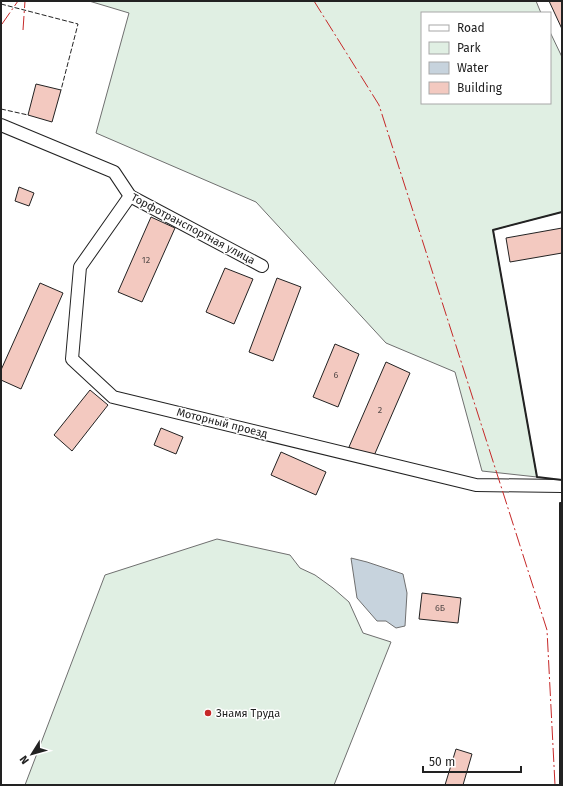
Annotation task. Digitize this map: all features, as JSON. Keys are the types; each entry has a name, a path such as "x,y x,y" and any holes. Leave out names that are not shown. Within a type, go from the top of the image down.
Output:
{"street":[{"name":"Торфотранспортная улица","path":"1,125 114,172 130,196 262,266"},
{"name":"Моторный проезд","path":"130,196 80,267 72,359 113,397 476,485 562,486"}],"green space":[{"path":"89,1 536,1 541,12 421,12 421,104 551,104 551,34 562,57 562,212 493,230 537,477 482,471 455,372 386,343 256,202 96,133 129,13"},
{"name":"Знамя Труда","path":"217,539 290,555 300,568 315,575 349,602 363,633 391,642 334,785 25,785 105,575"}],"water":[{"path":"351,558 403,574 407,593 405,626 396,628 386,621 377,621 357,598"}],"building":[{"path":"549,1 562,1 562,29"},
{"path":"36,84 61,90 52,122 28,115"},
{"path":"19,187 34,193 29,206 15,201"},
{"path":"151,217 175,228 142,302 118,292"},
{"path":"562,228 562,253 510,262 506,238"},
{"path":"225,268 253,279 234,324 206,312"},
{"path":"277,278 301,287 273,361 249,352"},
{"path":"40,283 63,293 21,389 1,380 1,370"},
{"path":"335,344 359,354 338,407 313,397"},
{"path":"386,362 410,373 373,458 349,447"},
{"path":"90,390 108,405 72,451 54,435"},
{"path":"161,428 183,437 176,454 154,445"},
{"path":"281,452 326,472 316,495 271,475"},
{"path":"422,593 461,598 458,623 419,619"},
{"path":"456,749 472,754 463,785 445,785"}],"fence":[{"path":"1,4 78,24 61,90"},
{"path":"1,109 28,115"}],"wall":[{"path":"562,212 493,230 537,477 562,480"},
{"path":"560,785 560,503 562,503"}],"power":[{"path":"2,24 18,1"},
{"path":"23,30 25,1"},
{"path":"314,1 379,105 547,630 555,785"}],"place":[{"name":"Знамя Труда","path":"208,713"}]}
